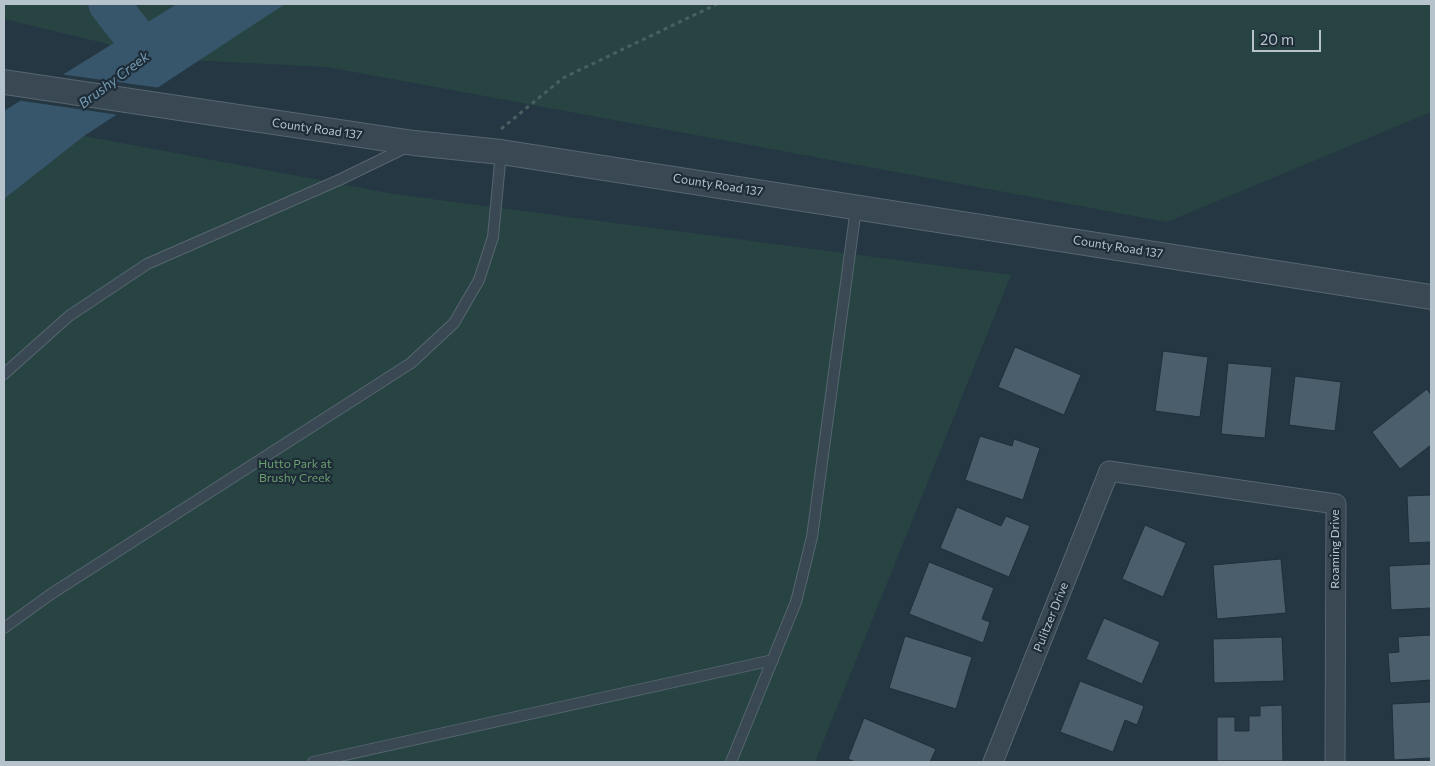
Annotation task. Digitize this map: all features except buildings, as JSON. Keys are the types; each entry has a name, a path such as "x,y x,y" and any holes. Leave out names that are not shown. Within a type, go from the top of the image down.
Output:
{"street":[{"name":"County Road 137","path":"4,82 414,143 501,152 1431,297"},
{"name":"Pulitzer Drive","path":"996,761 1109,471"},
{"name":"Roaming Drive","path":"1109,471 1336,504 1335,762"}],"lane":[{"path":"4,374 69,316 146,264 339,180 414,143"},
{"path":"4,628 51,594 411,363 454,323 479,280 493,237 501,152"},
{"path":"731,762 796,602 812,537 856,206"},
{"path":"313,762 773,660"}],"path":[{"path":"477,149 563,78 717,4"}],"green space":[{"path":"4,4 1431,4 1431,112 1167,222 327,67 170,59 4,19"},
{"name":"Hutto Park at Brushy Creek","path":"84,136 394,194 1011,275 815,762 4,762 4,199"}],"water":[{"name":"Brushy Creek","path":"177,4 285,4 84,136 4,199 4,111"}],"pier":[{"path":"59,74 161,88 119,115 16,100"}],"waterway":[{"name":"Brushy Creek","path":"109,4 148,54"}]}
